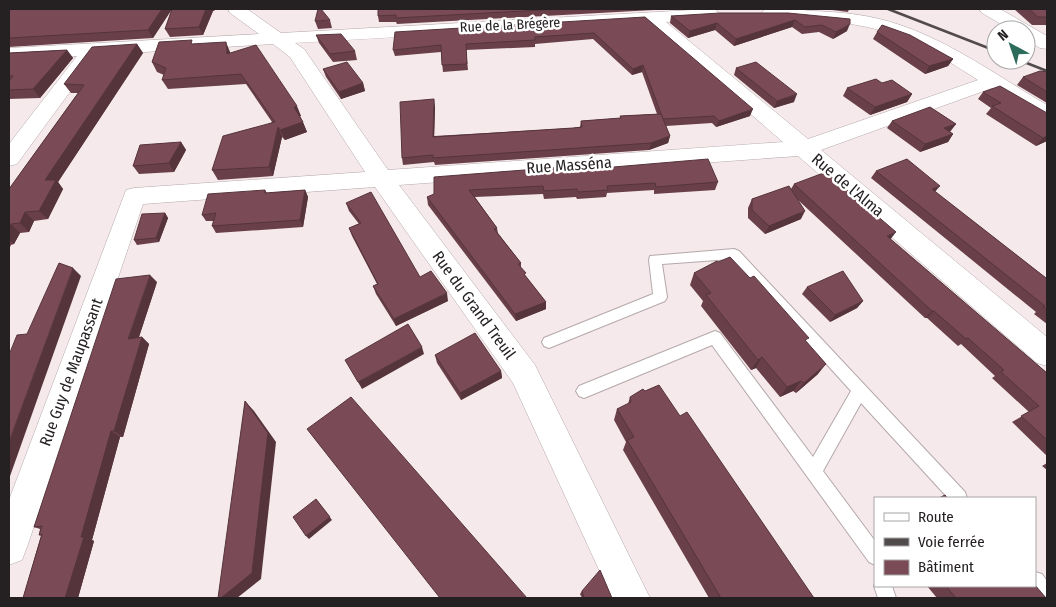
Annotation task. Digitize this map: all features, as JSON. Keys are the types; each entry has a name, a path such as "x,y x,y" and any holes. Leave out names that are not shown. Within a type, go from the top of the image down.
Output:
{"street":[{"name":"Rue du Grand Treuil","path":"236,9 297,53 382,179 524,374 631,598"},
{"path":"988,9 1006,20"},
{"name":"Rue de la Brégère","path":"9,54 720,12"},
{"path":"755,14 820,15 870,22 931,44 1047,114"},
{"name":"Rue de l'Alma","path":"649,17 1047,354"},
{"path":"1036,38 1047,44"},
{"path":"9,159 92,49"},
{"name":"Rue Masséna","path":"134,196 804,148 993,81"},
{"name":"Rue Guy de Maupassant","path":"9,548 134,196"}],"lane":[{"path":"549,342 660,297 655,260 734,254 958,497"},
{"path":"584,391 715,337 874,555"},
{"path":"814,472 860,390"},
{"path":"1036,582 1047,594"}],"building":[{"path":"9,9 162,9 148,30 9,38"},
{"path":"172,9 206,9 199,27 165,29"},
{"path":"318,9 321,9 330,20 315,21"},
{"path":"378,9 560,9 396,18 396,15 378,16"},
{"path":"1029,9 1047,9 1047,17 1038,17"},
{"path":"720,13 788,13 850,19 850,24 836,32 822,25 805,27 795,20 736,39 717,23 690,31 671,16"},
{"path":"645,17 753,109 719,121 714,116 663,119 643,65 633,69 594,33 535,37 535,40 466,44 467,64 442,65 441,45 393,50 395,32"},
{"path":"882,25 910,35 953,59 929,66 877,32"},
{"path":"341,34 355,51 330,54 316,35"},
{"path":"192,40 191,44 226,42 227,54 256,45 297,106 294,107 303,122 280,130 278,127 269,167 212,170 223,136 275,122 241,74 162,80 166,68 152,62 159,42"},
{"path":"137,44 45,180 56,180 39,211 25,212 20,223 11,224 9,228 9,189 84,85 64,84 92,47"},
{"path":"67,50 33,89 9,90 9,81 13,76 9,76 9,53"},
{"path":"347,62 363,83 339,92 323,69"},
{"path":"756,62 797,94 777,101 736,68"},
{"path":"1040,71 1047,72 1047,92 1023,77"},
{"path":"876,79 882,83 892,80 912,94 875,107 847,88"},
{"path":"1000,86 1047,113 1047,136 1043,138 992,106 1001,103 983,92"},
{"path":"434,99 433,137 573,128 582,127 581,121 621,118 620,116 661,114 670,136 651,143 433,158 433,155 402,158 400,102"},
{"path":"930,107 956,124 944,128 953,134 925,144 892,121"},
{"path":"181,142 169,163 133,166 140,145"},
{"path":"708,159 718,182 656,187 655,183 607,186 608,190 578,192 577,189 544,191 543,186 469,190 497,228 494,229 521,263 518,264 526,273 524,274 546,302 515,314 427,197 434,194 434,177 589,165 590,169"},
{"path":"907,159 940,186 932,189 1047,277 1047,310 1043,307 1045,306 876,171"},
{"path":"826,172 896,232 887,236 1047,373 1047,440 1021,416 1039,406 1001,372 1004,370 968,338 966,339 932,311 794,184"},
{"path":"789,186 805,211 769,226 752,210 752,199"},
{"path":"265,190 265,193 305,190 300,220 212,226 216,213 202,215 208,194"},
{"path":"371,192 420,277 431,271 447,293 394,319 373,286 378,284 349,228 361,223 346,203"},
{"path":"165,213 156,238 134,240 142,214"},
{"path":"730,257 750,278 754,276 809,338 805,340 826,364 804,383 801,381 787,387 762,357 758,360 706,295 711,293 694,273 717,261"},
{"path":"59,263 73,268 9,442 9,355 17,335 27,334"},
{"path":"843,271 863,301 835,315 807,287"},
{"path":"150,275 128,339 142,337 114,431 111,431 81,537 84,537 65,598 23,598 42,534 39,535 42,526 34,527 116,279"},
{"path":"408,324 422,347 358,382 345,360"},
{"path":"475,333 501,371 460,393 435,355"},
{"path":"659,385 680,416 687,412 814,598 721,598 627,440 634,437 617,409 631,402 630,397 643,389 645,391"},
{"path":"351,397 527,598 440,598 307,429"},
{"path":"245,401 268,433 252,573 221,598 218,598"},
{"path":"316,499 330,517 306,536 293,517"},
{"path":"600,570 612,598 584,598 582,591"},
{"path":"1036,586 1046,598 956,598 947,587"}],"railway":[{"path":"888,9 986,47"},
{"path":"1036,67 1047,71"}]}
